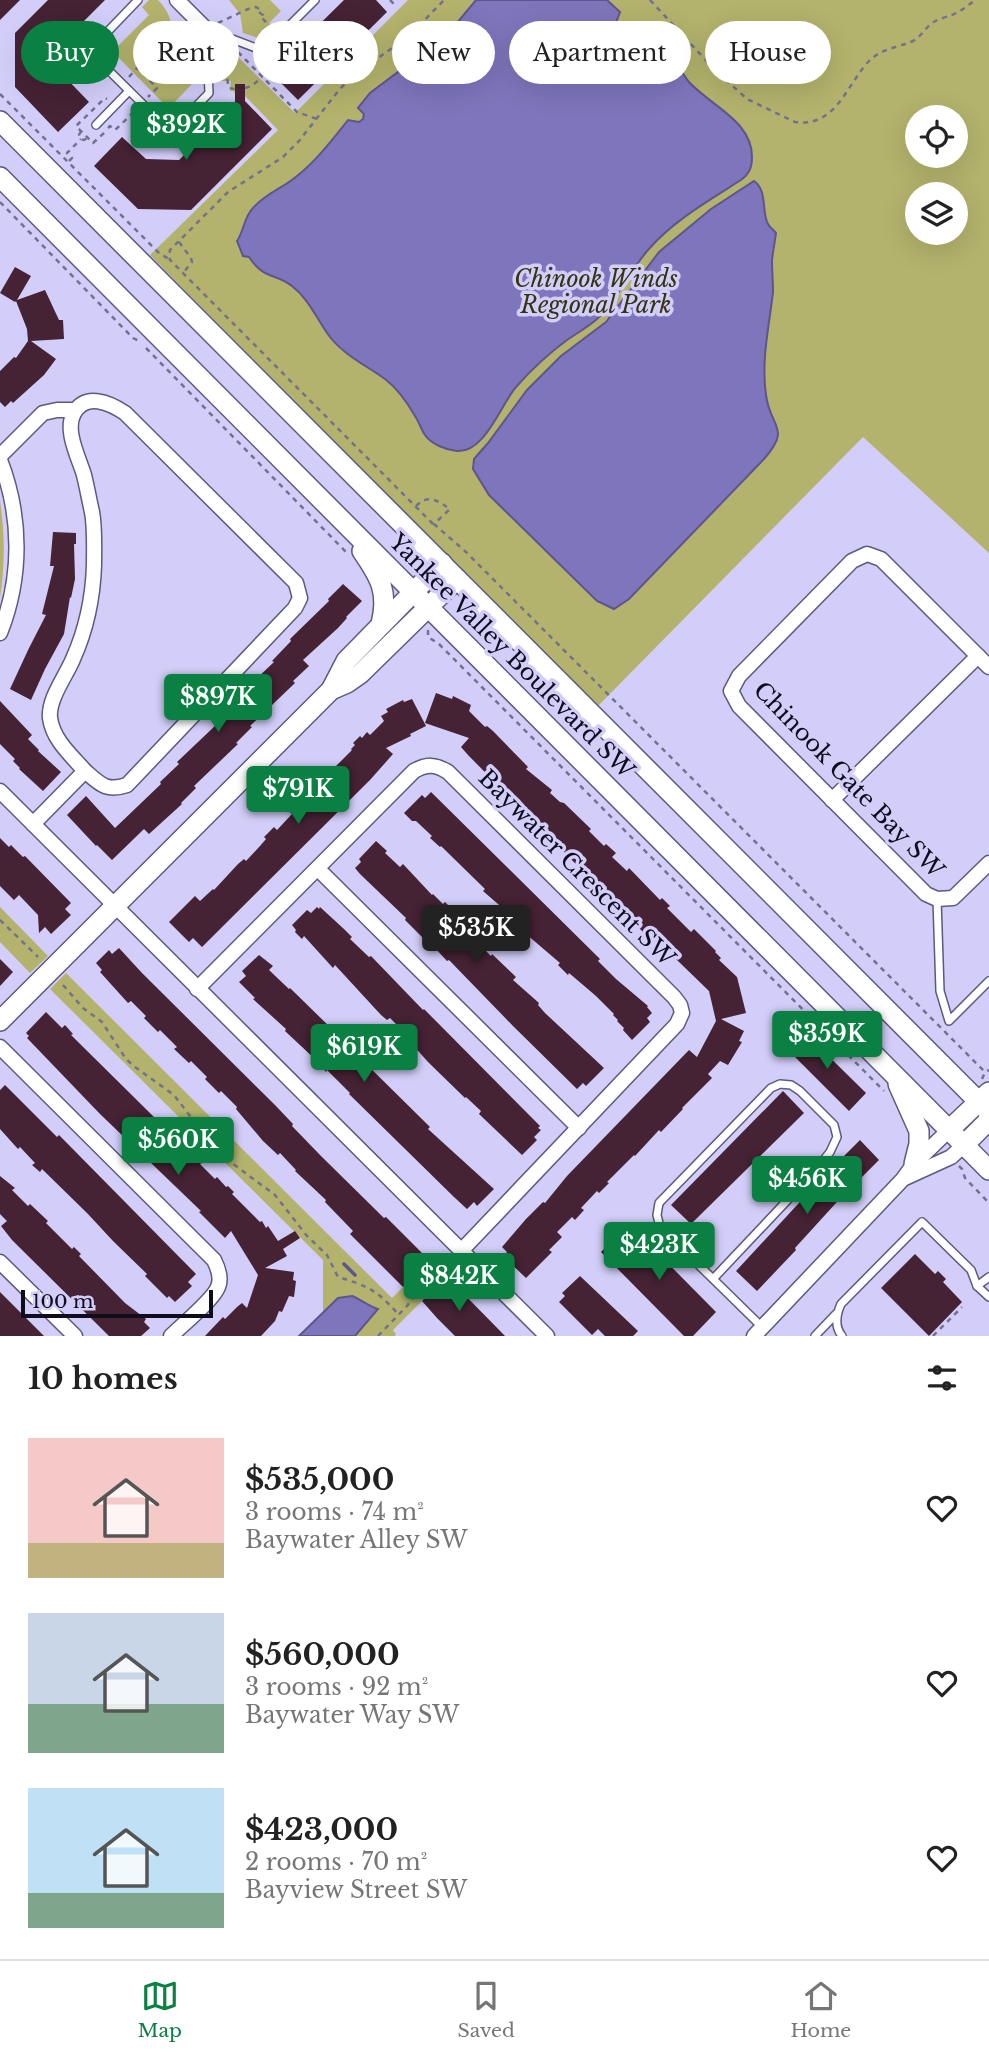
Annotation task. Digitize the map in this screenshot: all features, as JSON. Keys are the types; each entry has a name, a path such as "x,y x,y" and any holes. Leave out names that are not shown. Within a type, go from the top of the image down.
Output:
{"main road":[{"name":"Yankee Valley Boulevard SW","path":"0,121 457,579 985,1096"},
{"name":"Yankee Valley Boulevard SW","path":"0,177 989,1170"},
{"path":"334,513 368,559 380,581 385,600 381,624"},
{"path":"0,1021 331,690 346,661 442,564"},
{"path":"331,690 360,674 457,579"},
{"path":"891,1071 919,1132 919,1144 909,1171"},
{"path":"949,1130 985,1096"},
{"path":"964,1145 989,1120"}],"street":[{"path":"177,0 198,21"},
{"path":"96,400 110,402 125,413 296,583 300,598 295,608 127,785 115,789 100,784 85,771 53,732 50,715 55,696 74,659 83,632 93,581 92,515 71,434 75,411 83,404 96,400"},
{"path":"0,633 12,596 17,568 17,539 13,508 0,458 43,413 57,410 75,411"},
{"name":"Chinook Gate Bay SW","path":"978,656 881,559 867,555 852,561 739,676 731,691 739,706 926,894 937,900 953,898 989,863"},
{"path":"832,800 978,656 989,667"},
{"name":"Baywater Crescent SW","path":"197,989 414,771 430,765 448,772 680,1004 682,1013 677,1024 462,1251"},
{"path":"33,824 85,771"},
{"path":"0,791 547,1336"},
{"path":"318,869 579,1128"},
{"path":"0,1047 214,1260 218,1268 218,1286 171,1336"},
{"path":"758,1332 949,1130"},
{"path":"909,1171 951,1157 964,1145"},
{"path":"0,1262 75,1336"}],"lane":[{"path":"138,0 89,51 171,132 209,93 209,84"},
{"path":"294,21 315,0"},
{"path":"96,125 130,91"},
{"path":"937,900 940,991 949,1021 989,981"},
{"path":"713,1279 830,1152 836,1137 834,1125 791,1085 780,1084 771,1088 659,1203 657,1215 660,1227 713,1279 758,1332"},
{"path":"842,1336 836,1321 841,1304 922,1222 971,1270 978,1286 989,1297"},
{"path":"978,1286 989,1277"},
{"path":"815,1336 837,1313"}],"path":[{"path":"170,260 170,250 228,192 283,157 354,75 395,46 444,0"},
{"path":"650,0 715,70 747,99 803,123 828,114 838,106 862,68 877,54 887,48 916,40 932,23 954,14 975,0"},
{"path":"223,21 256,7 262,11 261,17 265,21"},
{"path":"239,53 253,68"},
{"path":"126,80 137,68 157,88 146,99"},
{"path":"228,84 229,88 235,89"},
{"path":"245,88 254,84"},
{"path":"269,84 297,112 317,119"},
{"path":"0,94 434,524 466,552 987,1071 985,1096"},
{"path":"68,162 72,158 67,153 80,139 81,131"},
{"path":"80,139 88,138"},
{"path":"0,202 133,338 142,343 149,354 351,559"},
{"path":"179,242 191,258 183,273"},
{"path":"416,506 428,498 450,509 434,524"},
{"path":"428,627 428,637 439,644 891,1100"},
{"path":"0,920 38,957"},
{"path":"62,985 83,1008 102,1022 126,1059 174,1095 224,1157 275,1195 307,1236 327,1255 338,1277 369,1287 398,1314"},
{"path":"962,1169 965,1178 989,1203"},
{"path":"378,1336 414,1298 445,1259"},
{"path":"933,1336 962,1307"}],"green space":[{"path":"149,0 158,0 170,21 143,21 149,15 142,7"},
{"path":"229,0 270,0 281,11 271,21 253,21 253,36 243,33 240,14"},
{"name":"Chinook Winds Regional Park","path":"408,0 989,0 989,553 863,437 596,708 150,255 278,130 243,94 230,91 231,84 239,84 239,58 253,72 253,84 266,84 295,113 324,84 378,84 378,30"},
{"path":"133,31 133,72 119,58 119,45"},
{"path":"144,84 191,84 169,108 177,116 169,120 161,116 168,108"},
{"path":"0,501 4,550 0,598"},
{"path":"0,907 48,956 30,973 0,942"},
{"path":"66,973 392,1298 437,1253 453,1270 393,1330 395,1336 355,1336 377,1310 352,1296 338,1298 323,1313 323,1260 50,989"}],"shaded area":[{"path":"476,0 607,0 620,12 617,21 509,21 509,84 691,84 738,124 750,144 752,161 744,178 668,230 641,258 597,319 560,345 528,374 476,444 467,450 457,451 431,441 394,387 342,349 330,337 298,292 286,282 265,273 249,257 243,256 237,241 250,212 258,203 304,170 348,120 359,122 363,119 364,114 358,108 370,93 392,76 392,84 495,84 495,21 459,21"},
{"path":"754,181 763,196 768,224 776,233 772,260 773,292 764,369 768,406 777,427 777,440 764,459 629,599 614,609 597,601 489,495 473,469 474,459 527,390 561,356 606,322 659,252 711,209"},
{"path":"352,1296 378,1309 355,1336 299,1336 338,1298"}],"building":[{"path":"0,0 20,0 0,20"},
{"path":"48,0 105,0 84,21 27,21"},
{"path":"344,0 376,0 387,12 378,21 323,21"},
{"path":"21,27 21,84 72,84 89,102 58,132 15,87 15,33"},
{"path":"235,84 245,84 245,101 272,129 191,210 138,209 94,166 122,137 146,159 179,160 235,105"},
{"path":"282,84 314,84 298,100"},
{"path":"15,267 31,276 17,300 45,290 59,320 63,320 64,339 31,341 56,359 44,375 5,407 0,402 0,371 16,358 28,341 27,329 16,301 0,293"},
{"path":"53,532 76,533 75,579 64,634 31,700 10,689 46,615 42,614 54,566 50,566"},
{"path":"343,584 362,601 338,628 303,660 309,666 293,681 295,683 250,726 252,727 236,743 238,744 194,786 196,788 182,804 149,834 144,829 112,860 96,846 67,815 86,796 115,828 161,784 179,764 177,762 217,724 215,722 234,700 274,662 272,661 290,639"},
{"path":"436,693 452,699 453,696 471,705 469,711 493,731 528,767 526,769 552,790 550,793 591,829 589,831 604,846 606,844 616,853 612,857 627,871 629,868 660,900 662,898 670,906 667,908 691,932 694,929 716,951 721,958 719,960 737,977 746,1013 721,1019 744,1031 739,1041 742,1042 728,1065 720,1061 708,1074 712,1078 683,1109 607,1182 609,1183 599,1193 597,1191 581,1208 584,1210 575,1220 572,1217 557,1232 562,1237 549,1250 552,1252 526,1278 503,1256 507,1252 502,1247 689,1050 697,1057 716,1021 709,991 646,930 643,932 468,755 461,747 469,738 425,723"},
{"path":"412,699 426,726 386,748 393,754 370,780 202,947 193,938 189,942 169,922 195,896 200,901 238,864 244,859 246,861 266,839 264,837 274,827 277,830 292,814 289,811 298,801 301,804 352,750 355,745 353,743 367,732 370,735 384,721 381,716 388,712 386,709 403,700"},
{"path":"0,701 32,735 28,739 38,751 61,772 43,791 19,769 13,761 15,759 0,744"},
{"path":"431,792 600,959 598,961 616,979 648,1006 652,1013 647,1018 650,1022 632,1040 614,1014 596,996 569,973 568,975 558,965 560,963 519,928 522,925 430,838 432,836 404,813 422,795 425,798"},
{"path":"0,838 25,856 71,903 65,909 71,915 51,934 45,927 39,933 38,915 19,895 14,900 0,886"},
{"path":"376,841 400,867 403,864 432,895 443,904 445,902 453,910 449,915 470,935 467,937 483,952 485,950 491,956 492,954 516,977 513,980 539,1003 545,1013 604,1068 586,1086 583,1083 577,1089 360,874 355,868 361,862 359,859"},
{"path":"317,907 345,930 352,937 350,939 371,956 540,1126 538,1128 541,1130 534,1137 537,1140 522,1155 479,1114 481,1111 428,1062 390,1018 387,1020 381,1015 335,965 333,968 304,936 302,939 295,932 292,925 307,910 311,913"},
{"path":"119,948 275,1105 321,1156 425,1256 422,1259 426,1263 403,1287 350,1234 353,1231 326,1200 280,1153 278,1155 263,1141 237,1107 205,1079 207,1077 191,1061 189,1063 174,1049 177,1047 144,1018 146,1016 131,1001 128,1003 100,972 102,970 96,963 109,950 112,954"},
{"path":"259,955 273,966 269,970 430,1127 428,1129 494,1189 477,1206 474,1202 467,1209 454,1197 253,999 255,998 239,982 246,976 242,971"},
{"path":"0,959 13,972 0,986"},
{"path":"46,1012 62,1028 65,1025 73,1034 71,1035 156,1119 154,1121 174,1141 176,1139 181,1145 184,1142 202,1163 200,1164 215,1179 217,1177 228,1186 234,1192 232,1194 262,1221 266,1228 268,1226 278,1241 295,1231 300,1238 283,1249 287,1256 265,1268 294,1272 293,1280 296,1281 294,1297 289,1296 282,1312 279,1311 275,1321 261,1336 205,1336 223,1317 225,1319 242,1303 247,1308 258,1275 231,1231 225,1238 27,1038 29,1036 26,1033"},
{"path":"804,1032 866,1093 849,1111 787,1049"},
{"path":"5,1085 57,1137 59,1135 196,1274 188,1282 192,1286 175,1302 169,1296 167,1298 145,1276 147,1274 42,1169 40,1172 32,1165 35,1163 0,1129 0,1090"},
{"path":"783,1091 804,1113 691,1224 671,1205"},
{"path":"860,1140 879,1160 836,1203 757,1291 736,1271"},
{"path":"0,1176 15,1188 12,1190 28,1206 30,1204 48,1221 46,1223 72,1249 74,1247 81,1254 79,1256 125,1303 146,1319 144,1322 150,1328 141,1336 109,1336 12,1240 1,1226 7,1221 0,1214"},
{"path":"629,1224 716,1312 693,1336 684,1336 601,1252"},
{"path":"915,1254 935,1274 938,1271 946,1279 943,1282 962,1302 929,1336 881,1288"},
{"path":"580,1276 638,1331 633,1336 605,1336 598,1329 592,1335 559,1302 565,1296 562,1293"},
{"path":"449,1280 505,1336 455,1336 437,1318 422,1301 440,1283 443,1286"},
{"path":"0,1292 44,1336 0,1336"}],"waterway":[{"path":"344,1264 355,1275"}]}
